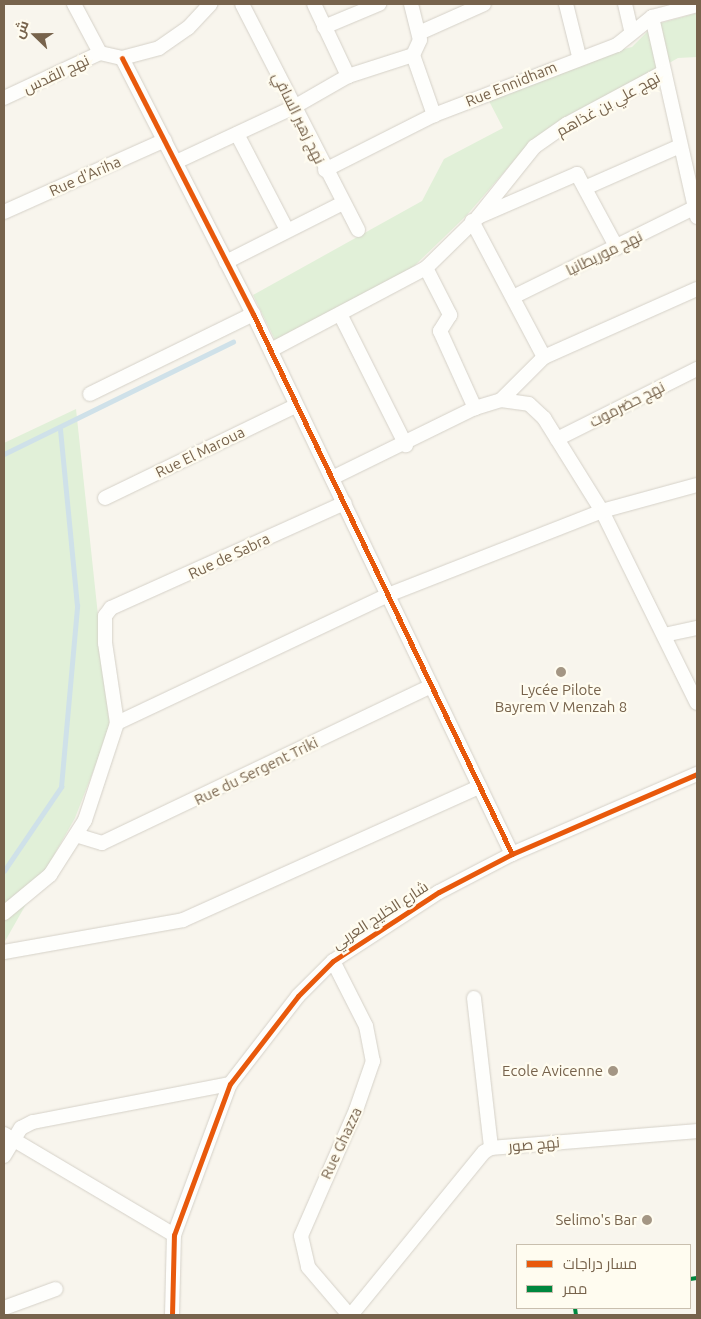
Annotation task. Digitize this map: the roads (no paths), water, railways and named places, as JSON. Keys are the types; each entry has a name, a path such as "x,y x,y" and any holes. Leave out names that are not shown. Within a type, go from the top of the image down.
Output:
{"street":[{"path":"74,4 100,53"},
{"path":"210,4 175,39 122,58 253,314 296,406 346,503 388,596 512,854"},
{"name":"نهج زهير السافي","path":"242,4 325,170 358,230"},
{"path":"314,4 348,76"},
{"path":"324,27 379,4"},
{"path":"411,4 419,33 413,55 434,115"},
{"path":"419,33 484,4"},
{"path":"566,4 580,56"},
{"path":"626,4 631,31"},
{"name":"Rue Ennidham","path":"325,170 434,115 580,56 617,45 631,31 652,17 697,5"},
{"path":"652,17 664,72"},
{"name":"نهج القدس","path":"4,98 100,53 122,58"},
{"path":"176,162 294,107 348,76 413,55"},
{"name":"نهج علي بن غذاهم","path":"270,350 426,268 475,219 534,147 567,124 664,72 696,212"},
{"path":"237,134 287,230"},
{"name":"Rue d'Ariha","path":"4,212 165,140"},
{"path":"587,187 680,146"},
{"path":"544,358 475,219 576,174 587,187 617,248"},
{"path":"226,262 343,203"},
{"name":"نهج موريطانيا","path":"513,297 696,212"},
{"path":"426,268 450,315 440,331 475,408"},
{"path":"501,400 544,358 697,289"},
{"path":"90,394 253,314"},
{"path":"340,314 406,445"},
{"name":"نهج حضرموت","path":"557,439 697,369"},
{"path":"332,478 406,445 475,408 501,400 529,404 544,418 602,511 697,703"},
{"name":"Rue El Maroua","path":"104,498 296,406"},
{"path":"4,913 50,875 79,836 117,724 388,596 602,511 697,485"},
{"name":"Rue de Sabra","path":"117,724 105,643 105,616 111,608 346,503"},
{"path":"664,635 697,628"},
{"name":"Rue du Sergent Triki","path":"79,836 102,843 432,686"},
{"name":"شارع الخليج العربي","path":"172,1315 174,1235 230,1084 267,1032 333,961 430,896 512,854 697,774"},
{"path":"4,952 183,920 479,787"},
{"name":"Rue Ghazza","path":"333,961 366,1026 373,1061 356,1110 301,1236 308,1266 350,1315"},
{"name":"نهج صور","path":"474,998 491,1148 697,1130"},
{"path":"4,1156 8,1136 33,1122 230,1084"},
{"path":"8,1136 174,1235"},
{"path":"350,1315 484,1152 491,1148"},
{"path":"4,1308 56,1289"}],"waterway":[{"path":"4,454 233,342"},
{"path":"4,871 61,787 77,606 60,428"}],"place":[{"name":"Lycée Pilote Bayrem V Menzah 8","path":"561,672"},
{"name":"Ecole Avicenne","path":"613,1071"},
{"name":"Selimo's Bar","path":"647,1220"}]}
